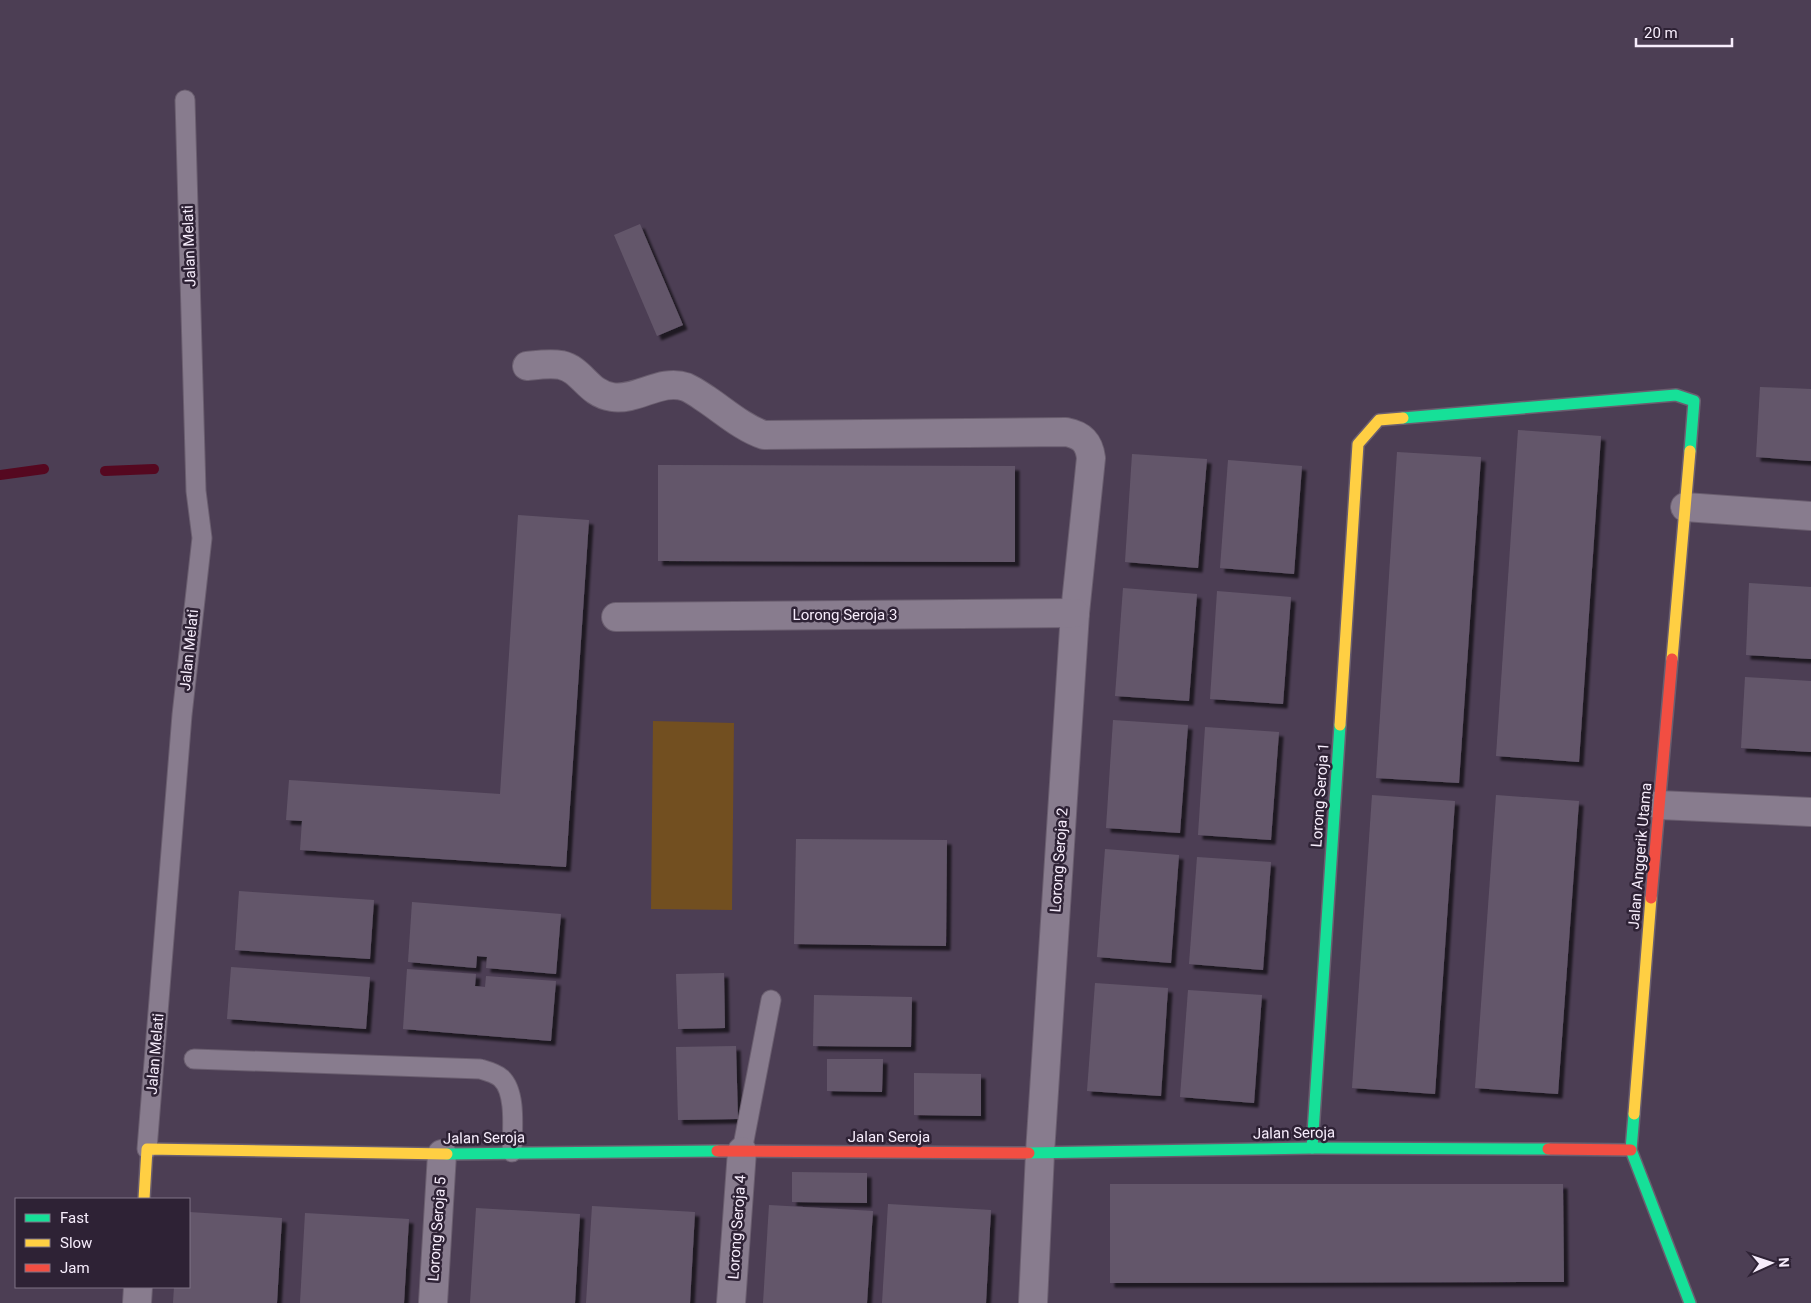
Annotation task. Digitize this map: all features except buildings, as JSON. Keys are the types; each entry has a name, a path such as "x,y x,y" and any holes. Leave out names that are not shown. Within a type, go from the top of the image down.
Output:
{"street":[{"name":"Lorong Seroja 2","path":"527,366 550,364 570,368 592,389 613,397 625,396 664,386 687,387 750,429 764,434 1066,432 1076,434 1090,448 1091,458 1075,613 1040,1153 1033,1303"},
{"name":"Lorong Seroja 1","path":"1312,1148 1358,444 1379,420 1676,395 1694,401"},
{"name":"Jalan Anggerik Utama","path":"1690,1303 1631,1150 1658,804 1694,401"},
{"path":"1685,507 1811,516"},
{"name":"Lorong Seroja 3","path":"616,617 1075,613"},
{"path":"1658,804 1811,812"},
{"name":"Jalan Seroja","path":"147,1149 442,1154 742,1151 1040,1153 1312,1148 1631,1150"},
{"name":"Jalan Melati","path":"144,1198 147,1149"},
{"name":"Lorong Seroja 4","path":"731,1303 742,1151"},
{"name":"Lorong Seroja 5","path":"433,1303 442,1154"},
{"path":"137,1303 138,1288"}],"lane":[{"name":"Jalan Melati","path":"147,1149 182,715 202,538 196,490 186,100"},
{"path":"742,1151 771,1000"},
{"path":"194,1059 480,1069 492,1072 502,1079 509,1090 512,1102 512,1152"}],"shaded area":[{"path":"653,721 734,723 732,910 651,909"}],"waterway":[{"path":"0,475 44,469"},
{"path":"105,471 154,469"}],"traffic: fast":[{"path":"1403,418 1676,395 1694,401 1690,451"},
{"path":"1312,1148 1340,725"},
{"path":"1634,1114 1631,1150 1690,1303"},
{"path":"1029,1153 1312,1148 1548,1149"},
{"path":"447,1154 717,1151"}],"traffic: slow":[{"path":"1340,725 1358,444 1379,420 1403,418"},
{"path":"1672,659 1690,451"},
{"path":"1634,1114 1651,898"},
{"path":"144,1198 147,1149 447,1154"}],"traffic: jam":[{"path":"1651,898 1672,659"},
{"path":"1548,1149 1631,1150"},
{"path":"717,1151 1029,1153"}]}
